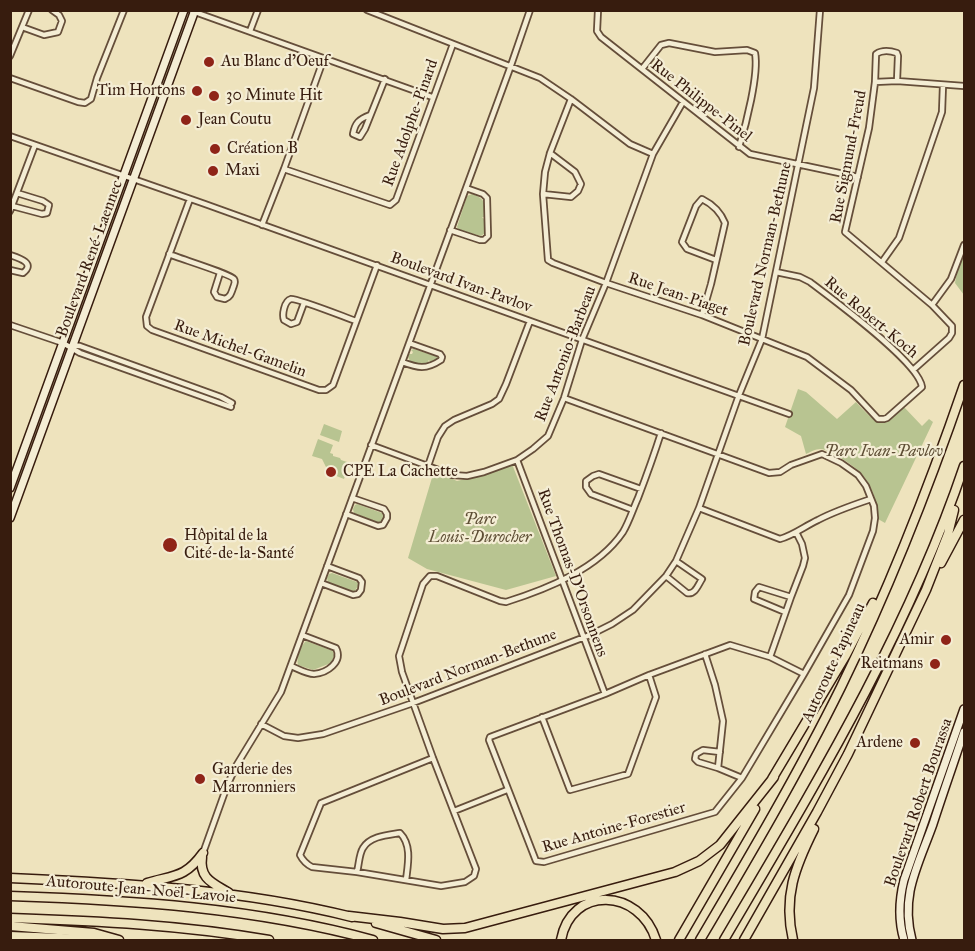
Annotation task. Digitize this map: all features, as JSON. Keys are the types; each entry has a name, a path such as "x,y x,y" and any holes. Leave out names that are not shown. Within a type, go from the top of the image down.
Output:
{"highway":[{"name":"Autoroute Papineau","path":"700,940 768,824 860,646 903,547 964,385"},
{"path":"794,940 789,912 793,877 836,778 926,590 948,534 964,467"},
{"path":"724,940 832,754 884,657 926,568 964,467"},
{"path":"926,590 964,520"},
{"path":"678,940 846,654 903,547"},
{"path":"349,916 430,928 465,928 675,872 699,861 720,845 774,777"},
{"path":"744,940 836,778"},
{"path":"142,885 185,872 203,853"},
{"path":"203,853 202,868 206,877 232,894"},
{"path":"10,876 232,894 349,916 436,940"},
{"name":"Autoroute Jean-Noël-Lavoie","path":"10,896 131,901 202,908 288,921 373,940"},
{"path":"561,940 566,924 578,911 593,903 609,900 625,904 638,912 648,922 656,940"},
{"name":"Autoroute Jean-Noël-Lavoie","path":"10,918 148,925 269,940"},
{"path":"10,926 94,933 119,940"}],"main road":[{"path":"10,936 119,940"},
{"path":"29,940 42,937"}],"street":[{"path":"10,56 29,10"},
{"path":"22,27 44,35 58,32 62,21 60,15 52,10"},
{"path":"10,78 85,103 91,99 124,10"},
{"name":"Boulevard René-Laennec","path":"10,488 184,10"},
{"path":"250,31 258,10"},
{"path":"367,10 540,78 572,99 630,144 653,154"},
{"path":"203,853 232,774 241,756 279,698 530,10"},
{"name":"Rue Philippe-Pinel","path":"598,10 597,31 601,37 739,147 750,154 858,177"},
{"name":"Boulevard Norman-Bethune","path":"261,724 284,736 298,738 323,734 413,703 612,624 633,610 666,576 676,561 699,508 717,454 762,339 814,88 820,10"},
{"path":"194,11 432,97"},
{"name":"Boulevard René-Laennec","path":"10,518 194,11"},
{"path":"642,69 661,45 669,43 715,52 747,50 755,53 752,91 739,147"},
{"name":"Rue Adolphe-Pinard","path":"284,169 390,205 396,200 453,44"},
{"name":"Rue Sigmund-Freud","path":"897,81 897,53 892,51 876,54 869,128 845,231 932,305 952,326 949,338 913,370"},
{"path":"262,225 324,58"},
{"path":"370,115 355,124 353,135 360,137 365,129 385,79"},
{"name":"Rue Sigmund-Freud","path":"875,82 897,81 964,86"},
{"path":"882,262 899,238 910,207 942,112 943,85"},
{"name":"Rue Jean-Piaget","path":"572,99 550,153 545,172 543,194 548,260 606,283 702,315 807,357 851,390 878,419"},
{"name":"Rue Antonio-Barbeau","path":"371,445 452,475 467,476 517,460 548,436 653,154 682,102"},
{"name":"Boulevard Ivan-Pavlov","path":"10,136 377,265 789,414"},
{"path":"17,193 43,201 49,205 47,213 11,208 35,145"},
{"path":"543,194 571,197 578,191 581,184 575,172 550,153"},
{"path":"450,230 480,240 485,239 488,235 487,198 466,188"},
{"name":"Rue Michel-Gamelin","path":"190,199 146,319 147,326 152,330 320,390 333,385 377,265"},
{"path":"702,315 716,260 725,223 722,215 702,199 696,206 682,242 687,249 716,260"},
{"path":"932,305 951,279 964,245"},
{"path":"170,254 231,277 234,281 231,294 226,299 217,297 214,292 220,273"},
{"path":"10,255 22,259 28,266 26,272 23,273 10,270"},
{"name":"Rue Robert-Koch","path":"776,272 800,277 810,282 887,343 913,370 922,387 887,418 878,419"},
{"path":"304,303 298,321 291,324 284,320 283,314 288,301 293,299 356,321"},
{"path":"428,466 438,437 445,426 499,399 530,321"},
{"path":"11,326 63,343 80,353 168,385 232,405"},
{"path":"402,362 421,368 441,360 440,354 409,343"},
{"name":"Rue Antoine-Forestier","path":"564,398 769,473 780,472 791,465 822,454 858,475 866,486 874,506 875,518 873,531 849,595 804,674 742,778 715,812 544,862 536,861 507,790 489,740 490,737 730,645 770,657 804,674"},
{"path":"432,758 321,803 300,855 306,864 312,867 441,886 465,882 474,876 476,869 432,758 402,672 399,656 423,584 430,576 437,576 506,602 585,568 606,553 624,531 661,433"},
{"name":"Rue Thomas-D'Orsonnens","path":"517,460 605,694"},
{"path":"633,510 591,494 586,487 586,481 599,474 641,489"},
{"path":"346,514 380,526 387,518 384,509 352,498"},
{"path":"699,508 780,539 835,512 871,499"},
{"path":"770,657 805,558 796,532"},
{"path":"666,576 690,594 702,579 676,561"},
{"path":"321,583 353,595 361,590 362,582 359,578 327,567"},
{"path":"786,612 754,599 755,592 759,586 791,597"},
{"path":"291,666 310,674 316,674 336,663 338,654 336,648 302,635"},
{"path":"705,654 723,722 718,768"},
{"path":"542,717 570,790 628,774 656,698 649,675"},
{"name":"Boulevard Robert Bourassa","path":"904,940 900,924 900,906 904,880 964,709"},
{"name":"Boulevard Robert Bourassa","path":"912,940 908,912 911,883 964,732"},
{"path":"720,752 699,751 695,759 742,778"},
{"path":"454,811 507,790"},
{"path":"357,872 363,848 383,836 400,833 405,838 409,853 406,880"}],"green space":[{"path":"472,194 484,202 484,217 482,217 485,233 481,236 459,230 457,227 467,196"},
{"path":"964,245 964,295 955,283"},
{"path":"414,349 439,358 420,365 410,361 408,357"},
{"name":"Parc Ivan-Pavlov","path":"798,389 806,392 837,419 856,402 879,421 884,421 904,407 922,426 929,419 933,422 885,523 878,519 872,489 862,474 827,450 818,449 806,454 801,436 785,427"},
{"path":"324,424 342,431 339,442 320,435"},
{"path":"318,439 333,445 330,453 333,456 350,463 344,479 329,473 322,459 312,456"},
{"name":"Parc Louis-Durocher","path":"512,464 556,576 506,590 427,569 408,558 434,471 457,481"},
{"path":"357,504 382,513 384,516 381,522 354,513 353,509"},
{"path":"332,573 357,582 359,584 355,591 328,582 327,578"},
{"path":"306,641 333,651 334,656 331,663 313,670 298,665 299,652"}],"place":[{"name":"Au Blanc d'Oeuf","path":"209,62"},
{"name":"Tim Hortons","path":"197,91"},
{"name":"30 Minute Hit","path":"214,96"},
{"name":"Jean Coutu","path":"186,120"},
{"name":"Création B","path":"215,149"},
{"name":"Maxi","path":"213,171"},
{"name":"CPE La Cachette","path":"331,472"},
{"name":"Hôpital de la Cité-de-la-Santé","path":"170,545"},
{"name":"Amir","path":"946,640"},
{"name":"Reitmans","path":"935,664"},
{"name":"Ardene","path":"915,743"},
{"name":"Garderie des Marronniers","path":"200,779"}]}
